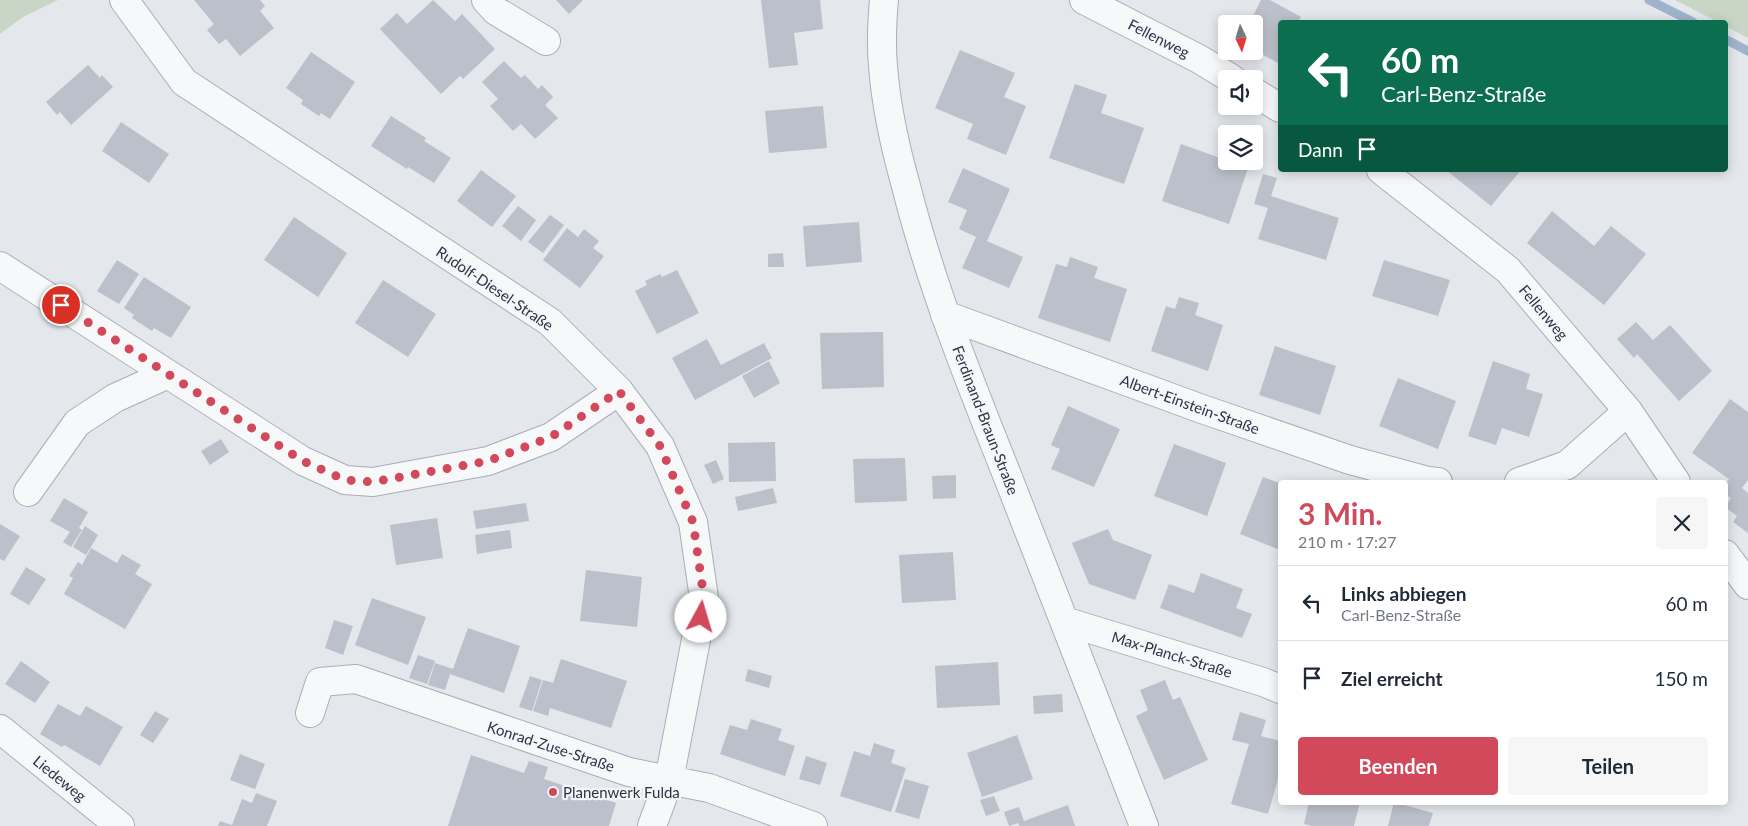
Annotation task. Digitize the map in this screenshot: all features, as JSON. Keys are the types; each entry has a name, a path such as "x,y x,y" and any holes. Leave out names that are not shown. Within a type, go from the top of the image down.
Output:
{"street":[{"name":"Rudolf-Diesel-Straße","path":"124,0 184,82 550,322 619,391 660,446 693,522 704,598 669,780 652,826"},
{"path":"486,0 496,11 546,41"},
{"name":"Ferdinand-Braun-Straße","path":"884,0 881,34 889,114 916,227 945,315 1144,826"},
{"name":"Fellenweg","path":"1084,0 1218,71"},
{"path":"1263,98 1278,107"},
{"name":"Fellenweg","path":"1384,172 1508,270 1628,411 1675,480"},
{"path":"0,266 303,461 345,480 373,482 488,461 551,437 619,391"},
{"name":"Albert-Einstein-Straße","path":"945,315 1202,410 1341,457 1424,480"},
{"path":"28,492 77,423 115,398 168,374"},
{"path":"1525,480 1567,464 1628,411"},
{"path":"1728,558 1748,585"},
{"name":"Max-Planck-Straße","path":"1064,621 1264,682 1278,688"},
{"name":"Konrad-Zuse-Straße","path":"310,713 320,682 356,680 629,772 709,788 813,826"},
{"name":"Liedeweg","path":"0,728 120,826"}],"green space":[{"path":"0,0 58,0 23,17 0,34"},
{"path":"1675,0 1748,0 1748,38 1728,28 1728,20 1714,20"}],"building":[{"path":"194,0 260,0 265,6 260,11 274,28 240,56 226,39 219,44 207,30 214,24"},
{"path":"433,0 455,21 462,14 495,49 463,79 460,76 441,94 380,29 397,13 407,24"},
{"path":"556,0 583,0 569,14"},
{"path":"761,0 820,0 823,29 794,33 798,65 769,68"},
{"path":"1261,0 1270,0 1301,17 1299,20 1278,20 1278,63 1263,55 1263,15 1254,15"},
{"path":"960,50 1015,73 1004,97 1026,106 1006,155 967,139 973,124 935,108"},
{"path":"311,52 355,82 330,119 321,113 319,116 301,104 303,100 286,88"},
{"path":"504,61 521,78 525,75 538,89 542,85 553,97 545,105 558,118 535,139 521,124 513,131 490,106 498,99 482,82"},
{"path":"88,65 100,78 102,75 113,87 71,125 60,112 57,115 46,102"},
{"path":"1075,84 1107,95 1101,113 1144,128 1124,184 1049,158"},
{"path":"823,106 827,148 769,153 765,111"},
{"path":"391,116 426,138 424,141 451,158 434,183 408,167 407,169 371,146"},
{"path":"121,122 169,154 149,183 102,151"},
{"path":"1181,144 1218,157 1218,170 1247,170 1229,224 1162,201"},
{"path":"963,168 1010,189 987,241 1023,257 1009,288 962,268 976,237 959,229 967,210 948,202"},
{"path":"481,170 516,196 492,227 457,201"},
{"path":"1448,172 1519,172 1491,206"},
{"path":"1263,174 1277,178 1271,196 1339,218 1326,260 1258,239 1268,208 1254,204"},
{"path":"518,206 536,220 521,241 502,226"},
{"path":"1552,211 1594,246 1611,226 1646,254 1604,305 1527,243"},
{"path":"550,215 564,225 543,253 528,242"},
{"path":"294,217 347,253 318,297 264,260"},
{"path":"859,222 862,262 806,267 803,226"},
{"path":"567,228 578,237 584,229 599,241 593,248 604,256 580,288 543,260"},
{"path":"783,253 784,267 768,267 768,254"},
{"path":"1070,257 1098,267 1094,278 1127,289 1110,342 1038,318 1056,264 1067,267"},
{"path":"117,260 139,274 119,304 97,291"},
{"path":"1384,260 1450,280 1438,316 1372,296"},
{"path":"677,270 699,313 657,334 635,291 647,285 645,281 660,274 662,277"},
{"path":"144,277 191,307 171,338 154,328 152,331 132,318 134,315 124,308"},
{"path":"383,280 436,314 408,357 355,323"},
{"path":"1179,297 1199,303 1195,315 1223,325 1208,371 1151,351 1166,306 1175,309"},
{"path":"1636,322 1653,340 1670,325 1712,371 1679,401 1637,354 1634,358 1617,339"},
{"path":"883,332 884,387 822,389 820,333"},
{"path":"707,339 721,365 764,343 772,358 695,400 672,358"},
{"path":"1275,346 1336,366 1320,415 1259,395"},
{"path":"769,361 780,383 754,398 742,376"},
{"path":"1493,361 1530,374 1526,389 1543,394 1529,437 1502,428 1496,445 1468,436"},
{"path":"1398,378 1456,401 1438,449 1379,426"},
{"path":"1730,399 1748,412 1748,480 1742,488 1748,493 1748,533 1733,522 1737,516 1728,509 1728,502 1731,498 1728,496 1729,479 1692,453"},
{"path":"1068,406 1120,429 1094,487 1051,469 1060,449 1051,445"},
{"path":"221,439 229,452 210,465 201,451"},
{"path":"775,442 776,481 729,482 728,443"},
{"path":"1174,444 1226,463 1207,516 1154,496"},
{"path":"905,458 907,501 855,503 853,459"},
{"path":"716,460 724,479 713,484 704,465"},
{"path":"956,475 956,498 933,499 932,476"},
{"path":"1263,477 1278,482 1278,549 1240,534"},
{"path":"773,488 777,503 738,511 735,497"},
{"path":"64,498 88,512 79,528 82,530 71,547 63,542 70,532 50,521"},
{"path":"526,503 529,521 476,529 473,511"},
{"path":"437,518 443,558 396,565 390,525"},
{"path":"0,524 20,536 4,561 0,559"},
{"path":"85,526 98,535 86,555 73,547"},
{"path":"1108,529 1113,540 1152,555 1135,600 1089,584 1072,543"},
{"path":"510,530 512,548 477,554 475,535"},
{"path":"91,548 117,563 122,554 141,565 135,574 152,584 125,629 64,594 73,578 69,576 78,562 82,565"},
{"path":"953,552 956,600 902,603 899,555"},
{"path":"26,567 46,579 29,605 10,594"},
{"path":"586,570 642,577 637,627 580,621"},
{"path":"1201,573 1243,589 1236,608 1252,614 1242,638 1160,608 1169,584 1194,593"},
{"path":"372,598 426,617 408,665 355,645"},
{"path":"334,620 353,626 343,655 325,648"},
{"path":"468,628 520,646 504,693 450,674 445,690 428,685 435,663 453,669"},
{"path":"418,655 435,661 427,684 409,678"},
{"path":"561,659 627,681 611,728 550,708 548,716 533,711 543,680 553,683"},
{"path":"21,661 50,682 35,703 5,684"},
{"path":"998,662 1000,705 937,708 935,666"},
{"path":"748,669 772,676 769,688 745,681"},
{"path":"530,676 542,680 532,711 519,707"},
{"path":"1165,680 1173,700 1180,697 1208,760 1164,780 1136,716 1148,710 1140,690"},
{"path":"1062,694 1063,712 1034,714 1033,696"},
{"path":"58,704 80,716 86,706 123,727 100,766 64,745 62,747 40,734"},
{"path":"155,711 169,719 153,743 140,735"},
{"path":"1240,712 1266,720 1261,736 1278,740 1278,779 1268,814 1231,804 1249,744 1232,740"},
{"path":"751,719 782,729 778,740 795,746 785,776 720,754 730,725 747,730"},
{"path":"1017,735 1033,779 982,797 967,753"},
{"path":"874,743 895,750 891,763 906,768 891,812 840,796 854,751 870,756"},
{"path":"240,754 265,764 255,789 230,780"},
{"path":"471,755 524,773 529,761 548,767 544,779 616,803 609,826 448,826"},
{"path":"806,756 827,763 820,785 799,779"},
{"path":"905,779 929,786 919,819 895,812"},
{"path":"256,793 277,801 267,826 218,826 220,821 232,825 242,799 252,803"},
{"path":"994,796 1000,811 986,816 980,800"},
{"path":"1068,805 1075,826 1019,826 1018,823 1009,826 1004,812 1019,807 1024,821"},
{"path":"1308,805 1359,805 1354,826 1312,826 1304,824"},
{"path":"1393,805 1405,805 1433,813 1429,826 1388,826"}],"waterway":[{"path":"1649,0 1689,20"},
{"path":"1728,41 1748,51"}],"place":[{"name":"Planenwerk Fulda","path":"553,792"}],"route":[{"path":"61,305 303,461 345,480 373,482 488,461 551,437 619,391 660,446 693,522 704,598 701,617"}]}
